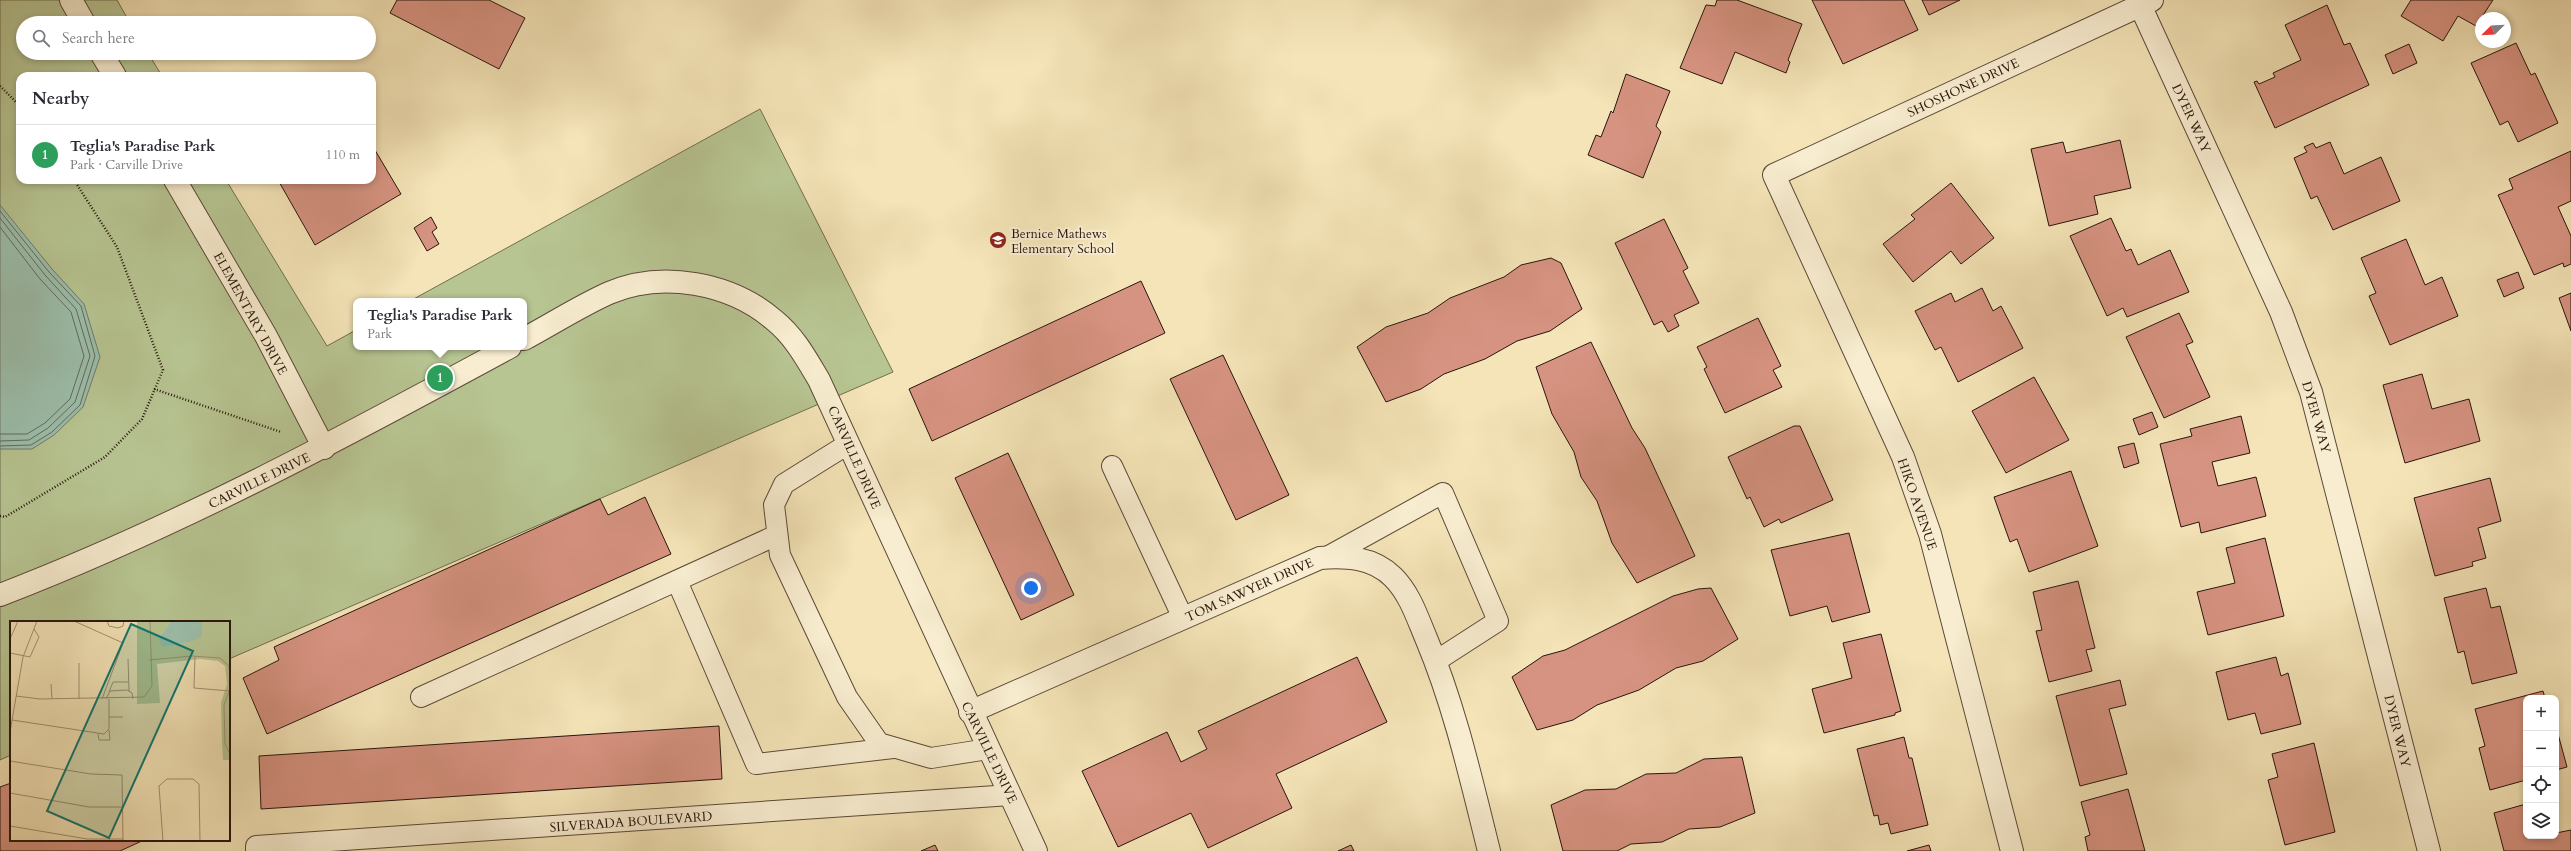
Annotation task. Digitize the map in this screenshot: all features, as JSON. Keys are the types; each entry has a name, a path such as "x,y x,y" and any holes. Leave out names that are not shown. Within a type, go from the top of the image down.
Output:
{"street":[{"path":"71,0 80,16"},
{"name":"SHOSHONE DRIVE","path":"1774,175 2146,3"},
{"name":"DYER WAY","path":"2146,3 2282,312 2311,392 2429,851"},
{"path":"105,60 113,72"},
{"name":"HIKO AVENUE","path":"1774,175 1903,457 1930,534 2012,851"},
{"name":"ELEMENTARY DRIVE","path":"177,184 266,336 324,448"},
{"name":"CARVILLE DRIVE","path":"527,337 610,293 648,283 688,282 726,291 740,297 774,319 799,346 819,380 970,712 1011,795 1036,851"},
{"name":"CARVILLE DRIVE","path":"0,595 198,510 324,448 504,350"},
{"name":"TOM SAWYER DRIVE","path":"970,712 1320,558 1347,556 1372,563 1392,577 1408,596 1436,661 1461,738 1489,851"}],"lane":[{"path":"848,444 784,484 774,505 780,556 847,697 879,743 931,758 988,749"},
{"path":"1112,466 1183,618"},
{"path":"1327,557 1443,493 1498,621 1436,661"},
{"path":"421,697 777,535"},
{"path":"677,580 756,764 896,748"},
{"name":"SILVERADA BOULEVARD","path":"256,851 256,846 1011,795"}],"path":[{"path":"0,86 16,102"},
{"path":"0,516 5,517 105,457 142,419 163,370 117,247 77,184"},
{"path":"154,389 282,432"}],"shaded area":[{"path":"0,0 117,0 126,16 16,16 16,60 152,60 160,72 16,72 16,184 228,184 327,346 353,332 353,350 527,350 527,298 415,298 760,109 893,372 230,659 230,621 10,621 10,755 0,760"}],"water":[{"path":"0,205 52,269 84,304 100,357 83,407 54,435 32,449 0,449"}],"building":[{"path":"397,0 489,0 525,18 499,69 390,13"},
{"path":"1717,0 1737,0 1802,24 1788,60 1790,62 1786,73 1735,52 1722,84 1680,68 1706,5 1715,6"},
{"path":"1812,0 1904,0 1918,30 1843,64"},
{"path":"1922,0 1960,0 1929,15"},
{"path":"2411,0 2493,0 2485,12 2475,12 2475,25 2458,16 2443,41 2401,16"},
{"path":"2327,5 2344,45 2350,43 2369,85 2275,128 2254,82 2257,81 2259,84 2275,77 2273,73 2301,60 2285,25"},
{"path":"2516,43 2531,75 2535,73 2558,123 2518,142 2508,121 2500,125 2471,63 2505,48 2511,48 2511,45"},
{"path":"2409,44 2417,63 2393,74 2385,55"},
{"path":"1626,74 1670,91 1656,126 1661,132 1643,178 1588,155 1596,135 1601,137 1611,111 1613,113"},
{"path":"2120,140 2131,188 2094,196 2098,214 2049,226 2031,149 2063,142 2066,153"},
{"path":"2330,142 2344,174 2381,157 2400,201 2333,230 2317,196 2311,199 2294,158 2307,152 2304,147 2313,143 2316,148"},
{"path":"2571,151 2571,201 2558,207 2571,236 2571,264 2564,267 2563,263 2534,275 2498,195 2513,189 2509,179"},
{"path":"376,152 401,194 315,245 280,184 376,184"},
{"path":"1951,183 1994,238 1961,264 1951,251 1913,282 1883,244 1915,219 1911,215"},
{"path":"431,217 437,228 432,232 439,244 427,251 414,228"},
{"path":"2111,218 2126,251 2131,249 2138,265 2170,250 2189,292 2127,317 2123,308 2107,316 2070,236"},
{"path":"1664,219 1688,268 1683,271 1699,303 1674,315 1679,326 1668,332 1662,321 1654,325 1615,243"},
{"path":"2406,239 2425,285 2442,277 2458,316 2390,345 2369,296 2376,293 2361,258"},
{"path":"1551,258 1561,263 1582,309 1550,331 1517,341 1485,359 1444,374 1421,389 1386,402 1357,347 1386,327 1428,313 1450,298 1504,277 1521,265"},
{"path":"2518,272 2524,288 2504,297 2497,280"},
{"path":"1141,281 1165,333 932,441 909,389"},
{"path":"1982,288 1993,311 2001,306 2023,348 1958,382 1941,347 1935,350 1915,311 1951,293 1955,302"},
{"path":"2571,293 2571,331 2559,298"},
{"path":"2179,313 2193,342 2186,345 2210,397 2164,418 2126,337"},
{"path":"1758,318 1781,366 1773,370 1782,387 1725,413 1704,369 1707,367 1697,347"},
{"path":"1591,342 1632,428 1645,448 1695,556 1637,583 1612,543 1597,501 1581,477 1574,452 1552,414 1536,367"},
{"path":"1223,355 1289,495 1236,520 1170,379"},
{"path":"2422,374 2432,409 2469,399 2480,441 2405,463 2383,385"},
{"path":"2034,377 2069,440 2006,473 1972,411"},
{"path":"2152,412 2158,427 2139,435 2133,419"},
{"path":"2241,416 2250,453 2212,462 2218,486 2256,477 2266,516 2201,533 2199,522 2181,527 2160,444 2192,436 2190,429"},
{"path":"1794,426 1800,426 1833,500 1781,523 1779,519 1764,527 1750,497 1747,499 1728,457"},
{"path":"2134,443 2139,463 2124,468 2118,447"},
{"path":"1008,453 1074,595 1021,620 955,478"},
{"path":"2071,471 2098,546 2029,572 2017,539 2010,542 1994,497"},
{"path":"2490,478 2501,521 2478,528 2486,558 2472,562 2473,566 2435,576 2414,498"},
{"path":"645,497 671,554 267,734 243,678 279,660 274,647 600,499 608,515"},
{"path":"1849,533 1870,612 1832,622 1827,606 1790,616 1771,550"},
{"path":"2265,538 2284,616 2208,635 2197,592 2235,583 2226,548"},
{"path":"2078,581 2095,648 2086,650 2092,671 2049,682 2036,631 2042,630 2033,592"},
{"path":"1711,588 1738,639 1703,661 1676,668 1639,690 1597,705 1573,720 1537,730 1512,677 1543,656 1565,650 1673,596 1698,589"},
{"path":"2486,588 2491,608 2500,606 2517,673 2472,684 2464,651 2458,653 2444,598"},
{"path":"1881,634 1901,711 1895,713 1895,715 1824,733 1812,689 1852,678 1843,643"},
{"path":"1357,657 1387,722 1276,774 1292,808 1208,848 1191,813 1118,847 1082,771 1167,732 1181,762 1207,749 1198,731"},
{"path":"2276,657 2281,676 2288,673 2301,724 2261,734 2255,713 2228,720 2216,672"},
{"path":"2120,680 2126,705 2109,709 2127,774 2080,786 2056,696"},
{"path":"2543,691 2544,695 2528,695"},
{"path":"2523,696 2523,781 2490,790 2479,748 2485,746 2475,709"},
{"path":"719,726 722,779 261,809 259,756"},
{"path":"1904,737 1909,758 1912,758 1928,825 1891,834 1888,823 1880,825 1878,815 1874,816 1857,749"},
{"path":"2559,738 2567,767 2559,769"},
{"path":"2314,743 2335,832 2285,845 2268,780 2278,777 2272,754"},
{"path":"1742,757 1755,813 1720,827 1689,829 1662,842 1631,844 1617,851 1563,851 1551,805 1585,790 1616,789 1646,774 1676,773 1704,759"},
{"path":"10,783 10,841 142,841 120,851 0,851 0,787"},
{"path":"2128,789 2145,851 2088,851 2085,837 2090,835 2081,802"},
{"path":"2523,805 2523,839 2559,839 2559,832 2571,830 2571,851 2504,851 2494,813"},
{"path":"935,845 938,851 921,851"},
{"path":"1351,845 1354,851 1338,851"},
{"path":"1929,845 1931,851 1907,851"}],"place":[{"name":"Bernice Mathews Elementary School","path":"998,240"},
{"name":"Teglia's Paradise Park","path":"440,378"}]}
